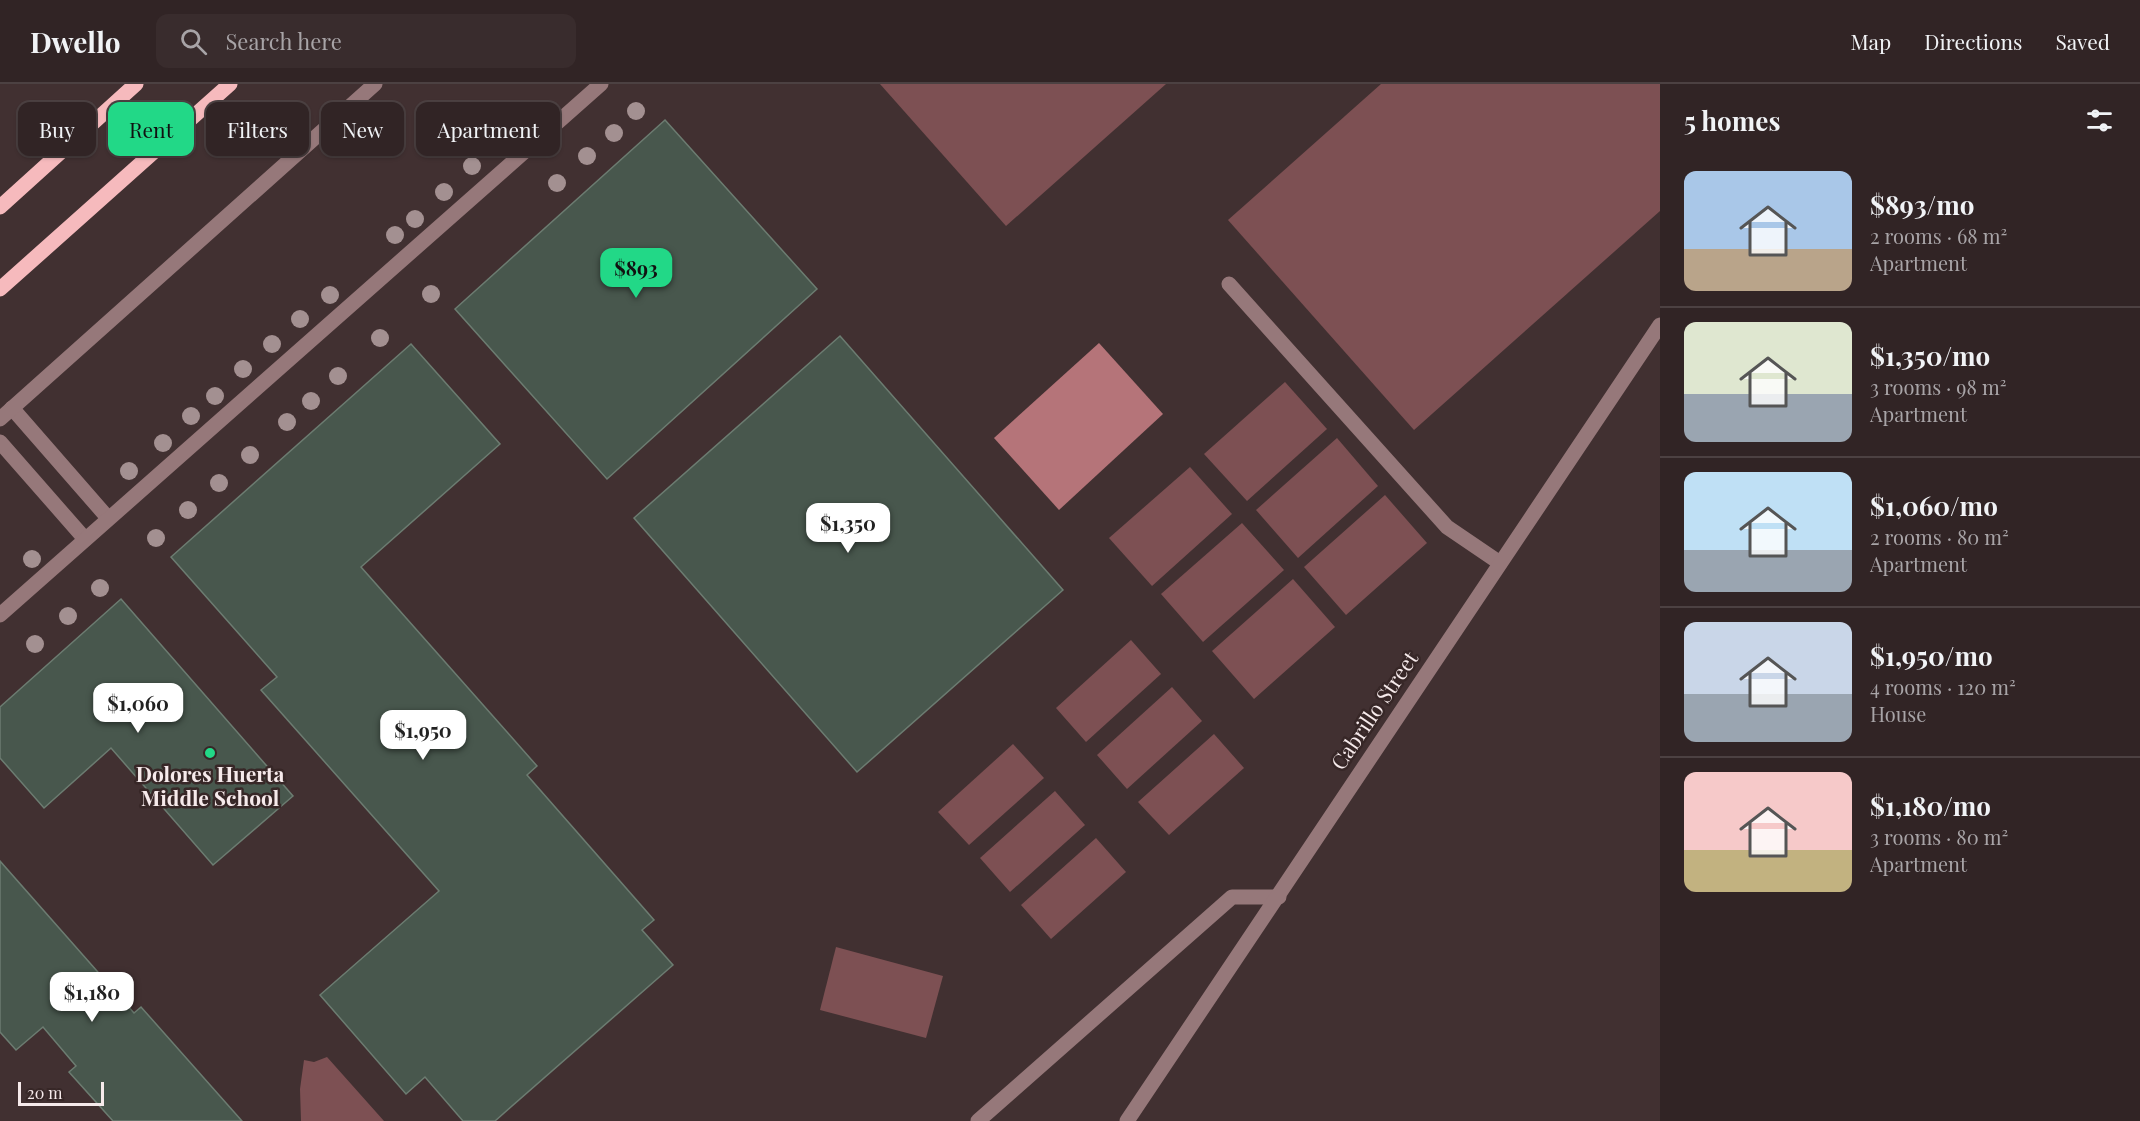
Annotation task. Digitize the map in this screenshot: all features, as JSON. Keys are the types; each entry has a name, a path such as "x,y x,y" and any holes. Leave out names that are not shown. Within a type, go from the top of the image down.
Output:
{"main road":[{"path":"0,207 136,84"},
{"path":"0,289 230,84"}],"lane":[{"path":"0,419 375,84"},
{"path":"0,615 601,84"},
{"path":"1229,284 1447,527 1500,563"},
{"name":"Cabrillo Street","path":"1127,1121 1279,897 1371,753 1660,325"},
{"path":"12,408 108,518"},
{"path":"0,442 85,539"},
{"path":"978,1121 1232,897 1279,897"}],"shaded area":[{"path":"880,84 1166,84 1006,226"},
{"path":"1381,84 1660,84 1660,211 1414,430 1228,220"},
{"path":"1099,343 1163,414 1059,510 994,438"},
{"path":"1285,382 1327,429 1247,501 1204,454"},
{"path":"1337,438 1378,486 1298,558 1256,510"},
{"path":"1190,467 1232,514 1152,586 1109,538"},
{"path":"1385,495 1427,543 1346,615 1304,567"},
{"path":"1242,523 1284,570 1203,642 1161,594"},
{"path":"1293,579 1335,627 1254,699 1212,651"},
{"path":"1131,640 1161,674 1086,742 1056,708"},
{"path":"1172,687 1202,721 1127,789 1097,755"},
{"path":"1214,734 1244,768 1169,835 1138,802"},
{"path":"1013,744 1044,778 969,845 938,812"},
{"path":"1055,791 1085,825 1010,892 980,858"},
{"path":"1096,838 1126,872 1051,939 1021,905"},
{"path":"836,947 943,976 926,1038 820,1010"},
{"path":"327,1057 384,1121 301,1121 300,1089 304,1060 314,1062"}],"building":[{"path":"665,120 817,289 607,479 455,309"},
{"path":"840,336 1063,590 857,772 634,518"},
{"path":"411,344 500,444 361,567 537,766 527,775 654,920 642,930 673,965 495,1121 463,1121 425,1077 406,1094 320,995 439,891 261,690 277,677 171,557"},
{"path":"121,599 293,796 213,865 111,748 44,808 0,758 0,707"},
{"path":"0,861 134,1013 141,1007 242,1121 113,1121 69,1072 76,1066 43,1027 16,1050 0,1032"}],"place":[{"name":"Dolores Huerta Middle School","path":"210,753"}]}
